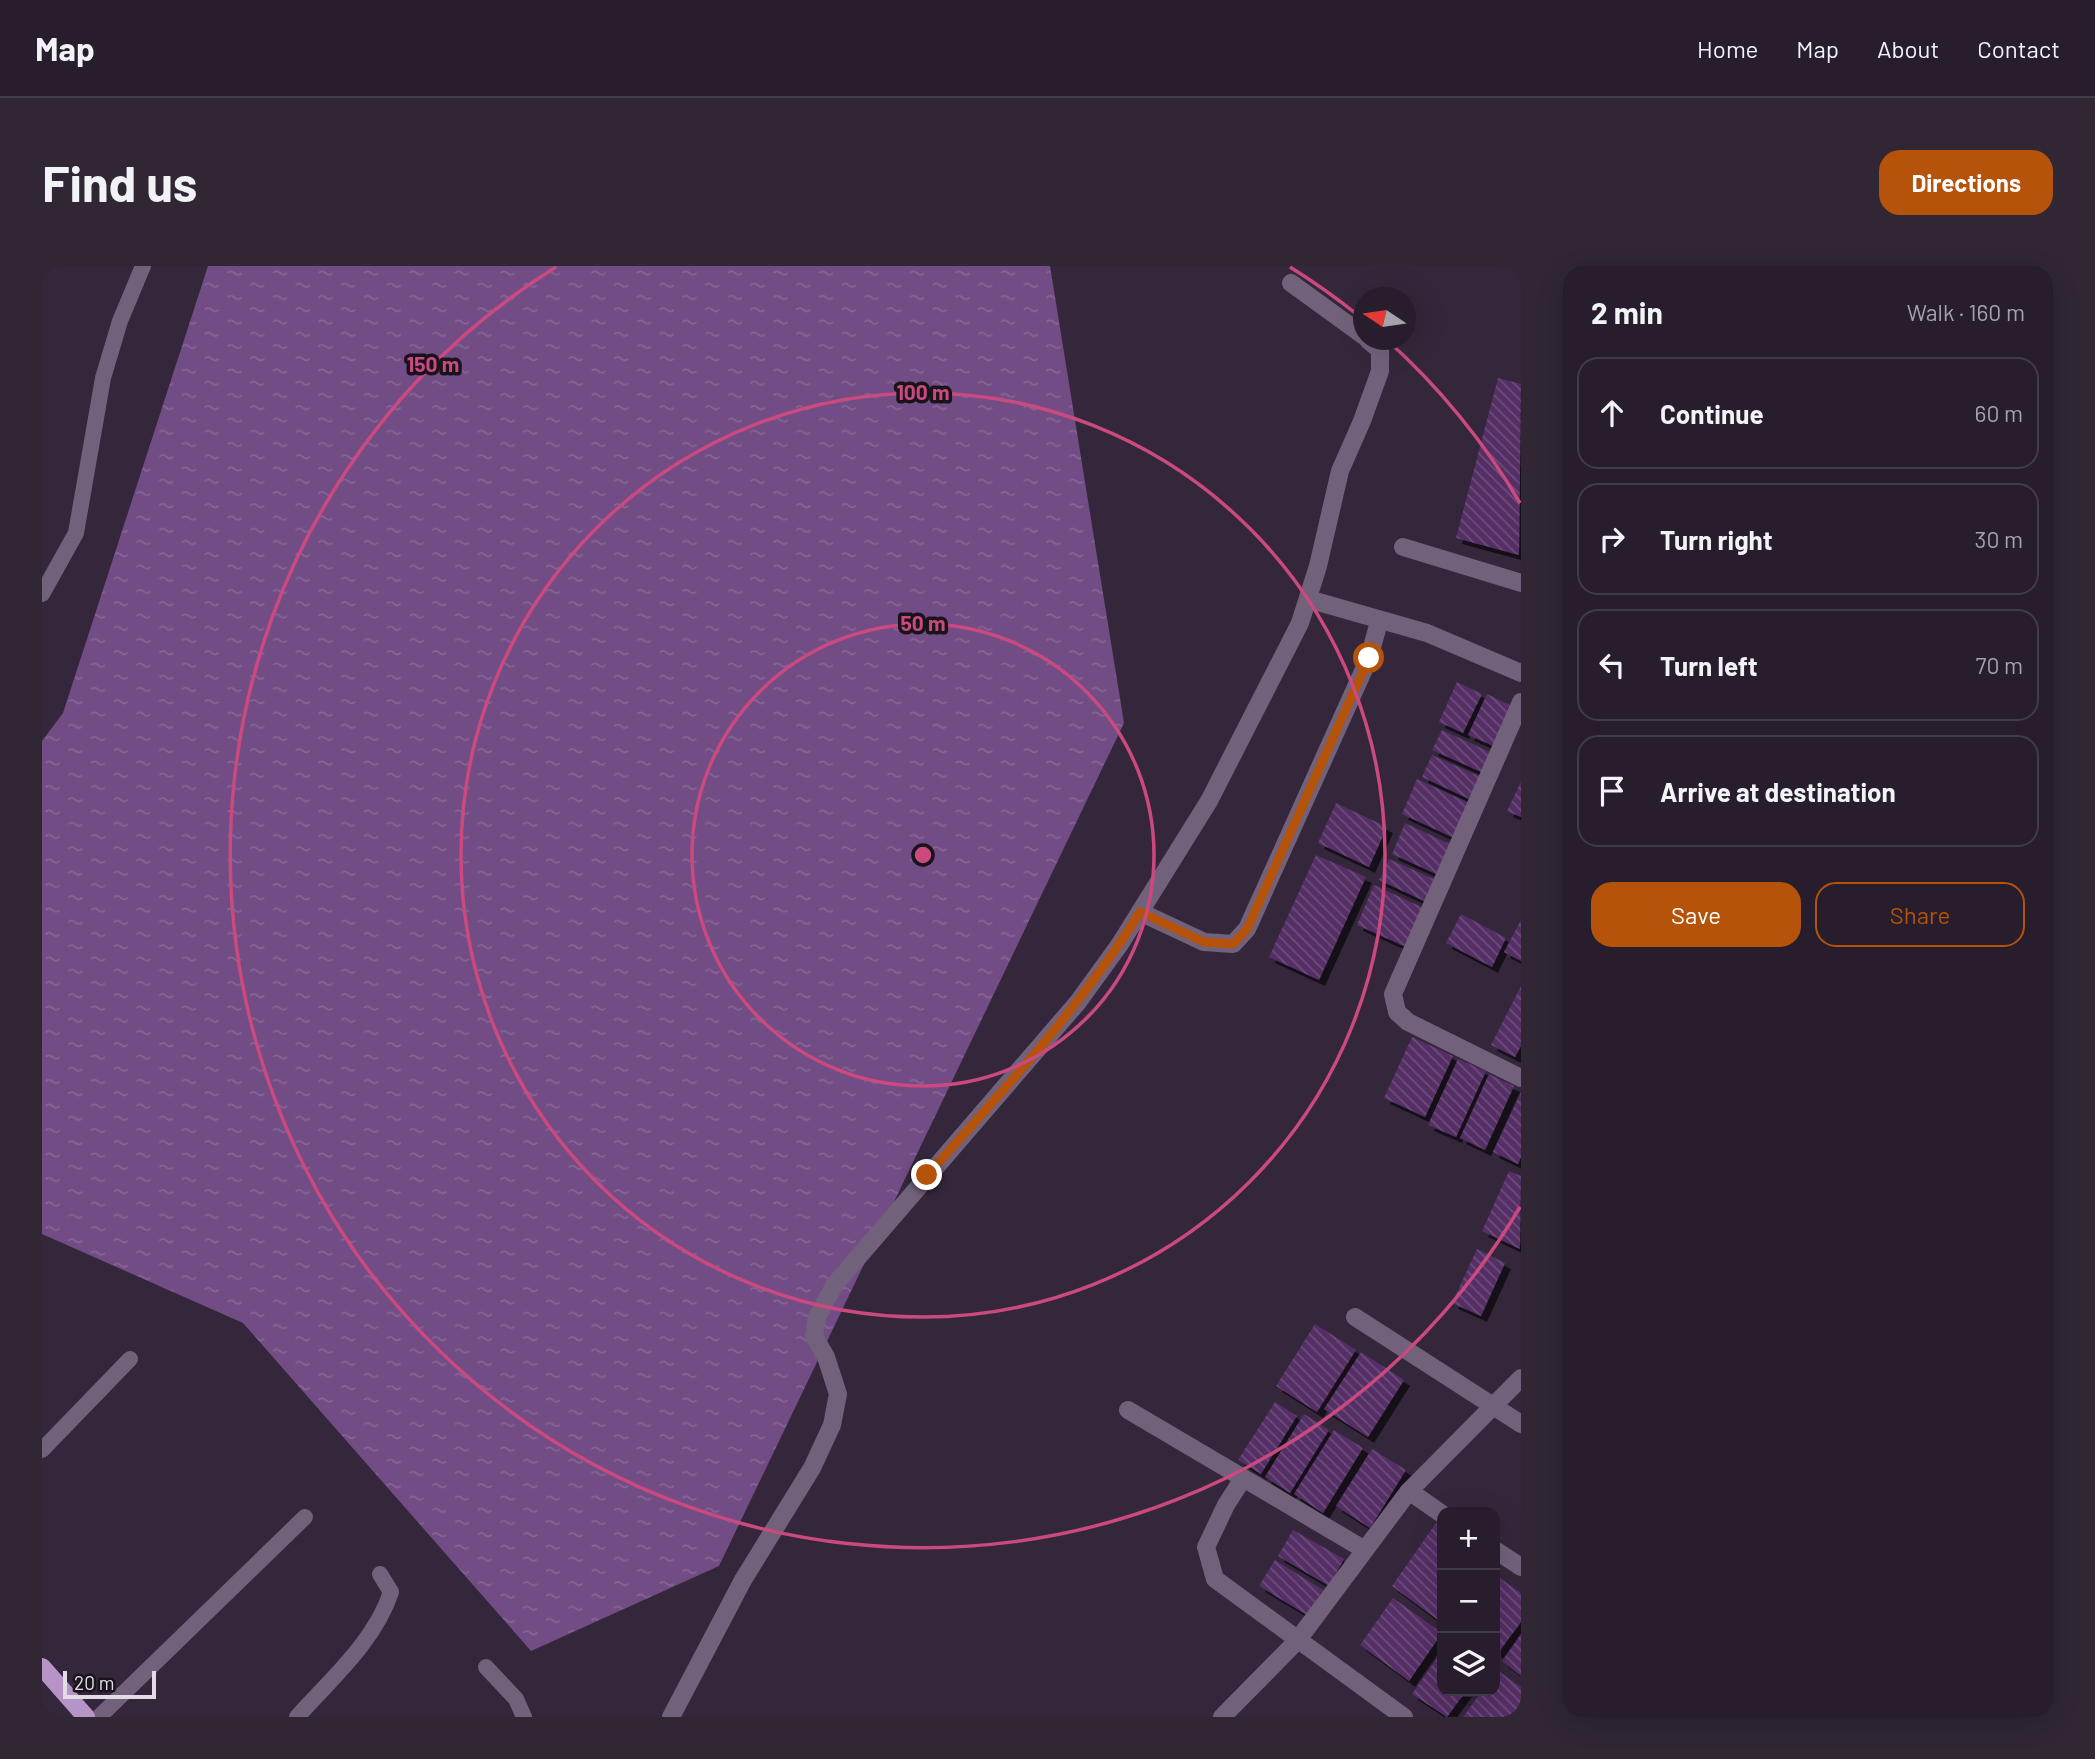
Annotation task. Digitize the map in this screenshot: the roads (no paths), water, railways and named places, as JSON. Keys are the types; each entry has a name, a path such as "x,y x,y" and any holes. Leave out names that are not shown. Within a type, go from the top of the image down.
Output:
{"main road":[{"path":"42,1667 86,1717"}],"street":[{"path":"1291,283 1353,328"},
{"path":"671,1717 743,1580 812,1468 832,1425 838,1394 826,1357 814,1336 817,1317 835,1284 927,1175 1033,1058 1078,1002 1140,912 1209,801 1300,623 1340,471 1362,422 1380,371 1380,350"},
{"path":"1403,547 1521,583"},
{"path":"1308,599 1379,622 1427,633 1521,673"},
{"path":"1140,912 1204,942 1233,944 1247,929 1369,658 1379,622"},
{"path":"1521,702 1393,994 1397,1012 1408,1022 1521,1078"},
{"path":"1355,1317 1521,1424"},
{"path":"1222,1717 1297,1641 1409,1491 1521,1378"},
{"path":"1128,1410 1364,1550"},
{"path":"1242,1480 1226,1505 1206,1547 1215,1579 1404,1717"},
{"path":"1409,1491 1437,1511"},
{"path":"1500,1553 1521,1567"}],"lane":[{"path":"42,594 76,533 103,378 120,321 143,266"},
{"path":"42,1450 130,1359"},
{"path":"99,1717 304,1517"},
{"path":"298,1717 362,1644 385,1611 391,1592 380,1574"},
{"path":"486,1667 516,1699 524,1717"}],"water":[{"path":"208,266 1050,266 1124,723 719,1566 531,1651 243,1323 42,1234 42,741 63,713"}]}
